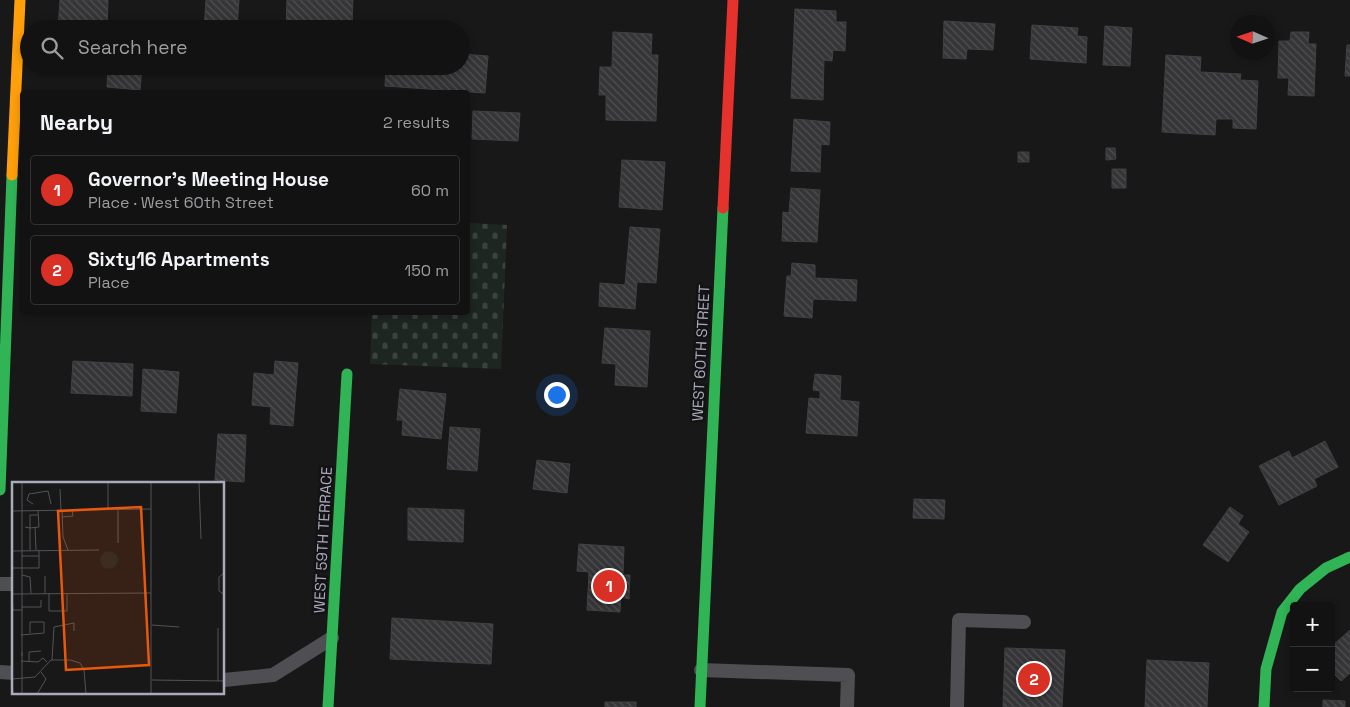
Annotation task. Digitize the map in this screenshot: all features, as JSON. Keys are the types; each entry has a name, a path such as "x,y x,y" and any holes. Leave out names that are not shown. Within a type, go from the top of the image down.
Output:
{"street":[{"path":"0,490 7,281 20,0"},
{"name":"WEST 60TH STREET","path":"700,707 733,0"},
{"name":"WEST 59TH TERRACE","path":"328,707 347,374"},
{"path":"1264,707 1266,669 1282,612 1306,584 1326,568 1350,557"}],"lane":[{"path":"957,707 959,620 1024,622"},
{"path":"225,680 273,674 332,638"},
{"path":"701,670 848,675 847,707"}],"green space":[{"path":"470,223 507,225 501,369 370,364 372,315 470,315"}],"building":[{"path":"60,0 108,0 107,20 59,20"},
{"path":"206,0 239,0 238,20 205,20"},
{"path":"287,0 353,0 352,20 286,20"},
{"path":"795,9 836,11 836,22 846,22 845,51 833,50 832,61 824,60 823,100 791,98"},
{"path":"944,21 995,24 993,50 967,49 966,59 943,58"},
{"path":"1032,25 1078,28 1077,36 1087,37 1086,63 1030,59"},
{"path":"1105,26 1132,28 1130,66 1103,65"},
{"path":"613,32 652,34 651,55 658,55 656,121 606,120 606,95 599,95 600,67 612,67"},
{"path":"1291,32 1309,32 1308,44 1316,44 1314,96 1288,95 1289,78 1278,78 1279,41 1290,41"},
{"path":"1347,45 1350,45 1350,76 1345,76"},
{"path":"470,55 488,56 485,93 470,92 470,90 385,86 386,75 470,75"},
{"path":"1166,55 1201,57 1200,72 1241,74 1240,80 1258,81 1256,129 1233,128 1233,119 1216,119 1215,135 1162,132"},
{"path":"108,75 141,75 140,90 107,87"},
{"path":"473,111 520,113 518,141 472,139"},
{"path":"794,119 830,122 829,145 821,144 820,172 791,171"},
{"path":"1106,148 1115,148 1116,159 1106,160"},
{"path":"1018,152 1029,152 1029,162 1018,162"},
{"path":"622,160 665,162 662,210 619,207"},
{"path":"1112,169 1126,169 1126,188 1112,188"},
{"path":"791,188 820,190 817,242 782,241 783,212 789,213"},
{"path":"630,227 660,229 656,283 637,282 635,309 599,306 600,283 625,285"},
{"path":"792,263 815,265 815,278 857,280 856,301 813,299 812,318 784,316 787,276 791,276"},
{"path":"605,328 650,331 647,387 615,385 616,364 602,363"},
{"path":"73,361 133,364 132,396 71,393"},
{"path":"275,361 298,363 293,426 270,424 271,407 252,405 254,373 274,375"},
{"path":"143,369 179,372 176,413 141,411"},
{"path":"815,374 841,376 840,400 859,402 857,436 806,433 809,398 820,399 820,391 813,390"},
{"path":"400,389 446,394 441,439 402,435 403,420 397,420"},
{"path":"450,427 480,429 477,471 447,469"},
{"path":"218,434 246,435 244,482 215,480"},
{"path":"1325,441 1338,467 1314,479 1317,486 1279,505 1259,466 1289,451 1292,458"},
{"path":"537,460 570,464 567,493 533,489"},
{"path":"914,499 945,500 944,519 913,518"},
{"path":"1230,507 1243,516 1238,524 1249,532 1228,562 1203,545"},
{"path":"408,508 464,510 463,542 408,540"},
{"path":"579,544 624,547 623,575 630,575 629,599 621,597 620,612 587,610 589,572 577,571"},
{"path":"392,618 493,624 491,664 390,659"},
{"path":"1350,630 1350,673 1341,681 1335,675 1335,643"},
{"path":"1005,648 1065,650 1062,707 1003,707"},
{"path":"1147,660 1209,663 1207,707 1145,707"},
{"path":"1323,700 1345,701 1345,707 1323,707"},
{"path":"605,702 636,702 636,707 605,707"}],"traffic: fast":[{"path":"0,490 12,175"},
{"path":"700,707 723,208"},
{"path":"328,707 347,374"},
{"path":"1264,707 1266,669 1282,612 1300,589 1326,568 1350,557"}],"traffic: slow":[{"path":"12,175 20,0"}],"traffic: jam":[{"path":"723,208 733,0"}],"place":[{"name":"Governor's Meeting House","path":"609,586"},
{"name":"Sixty16 Apartments","path":"1034,679"}]}
